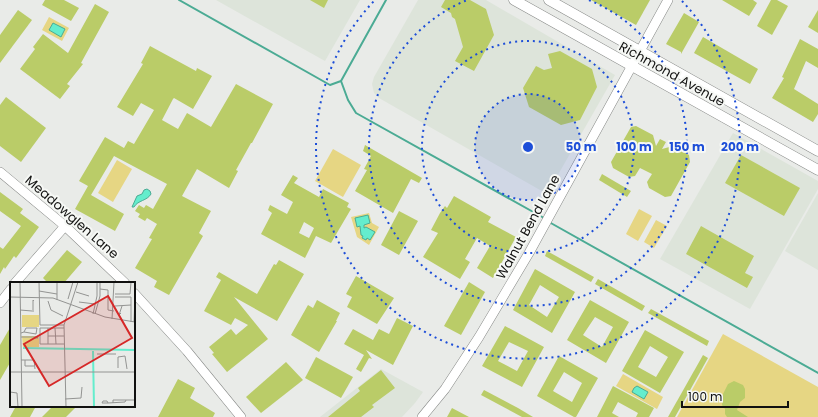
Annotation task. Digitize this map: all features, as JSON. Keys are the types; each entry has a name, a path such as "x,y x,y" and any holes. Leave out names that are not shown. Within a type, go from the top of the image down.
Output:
{"main road":[{"name":"Richmond Avenue","path":"514,0 818,170"},
{"name":"Richmond Avenue","path":"548,0 818,151"},
{"path":"539,14 548,0"},
{"path":"740,127 749,112"}],"street":[{"name":"Walnut Bend Lane","path":"422,417 445,389 467,358 541,231 668,0"},
{"name":"Meadowglen Lane","path":"0,172 65,226 124,282"},
{"path":"16,282 65,226"},
{"path":"0,303 10,289"},
{"path":"135,294 182,346 241,417"}],"shaded area":[{"path":"216,0 360,0 325,61"},
{"path":"418,0 486,0 615,75 547,194 379,98 374,93 372,84 374,77"},
{"path":"49,17 69,28 62,41 42,30"},
{"path":"53,23 65,29 61,37 49,30"},
{"path":"733,133 818,181 818,189 750,309 660,259"},
{"path":"333,149 361,165 343,197 315,181"},
{"path":"117,160 132,169 113,202 98,193"},
{"path":"147,189 151,194 132,207 137,196 142,194 144,190"},
{"path":"818,193 818,270 785,251"},
{"path":"639,209 652,216 638,241 626,234"},
{"path":"369,213 372,223 379,227 369,245 357,237 351,217"},
{"path":"368,215 370,223 364,225 364,228 366,227 375,232 370,240 367,238 366,240 362,238 363,236 361,235 360,226 357,227 355,218"},
{"path":"656,220 667,226 654,248 644,242"},
{"path":"723,334 818,387 818,417 677,417"},
{"path":"381,369 423,392 402,417 320,417"},
{"path":"623,374 663,397 657,409 616,386"},
{"path":"637,386 648,392 644,399 632,392"}],"building":[{"path":"45,0 64,0 79,8 71,21 42,5"},
{"path":"310,0 328,0 324,8"},
{"path":"445,0 470,0 486,9 494,35 474,71 455,61 463,47 455,19 452,17 451,13 441,7"},
{"path":"591,0 650,0 636,25"},
{"path":"722,0 753,0 757,3 749,16"},
{"path":"771,0 777,0 788,6 772,35 757,26"},
{"path":"95,4 109,12 81,63 83,64 67,84 70,86 60,99 20,69 35,49 33,47 43,34 68,53"},
{"path":"18,10 32,20 0,63 0,35"},
{"path":"818,10 818,33 808,27"},
{"path":"684,13 699,22 681,54 681,52 666,44"},
{"path":"703,37 758,69 750,84 694,53"},
{"path":"800,39 818,49 818,68 806,61 794,89 818,104 818,114 813,122 772,98 784,78 782,77"},
{"path":"150,46 196,71 197,68 212,76 193,109 174,98 173,99 162,120 178,129 187,113 211,127 236,84 273,104 236,170 238,171 229,188 197,169 182,196 211,211 199,233 203,236 169,295 154,287 157,281 135,268 152,239 149,238 157,224 147,218 145,221 138,217 140,214 135,211 139,205 144,208 146,205 153,209 167,184 114,156 91,195 124,214 115,231 75,209 88,186 79,181 105,137 124,148 128,141 134,144 154,110 141,103 133,116 117,107 143,64 141,63"},
{"path":"560,51 592,69 597,87 580,120 561,125 529,107 523,88 536,66 544,70 552,68 548,54"},
{"path":"6,97 46,128 21,162 0,146 0,105"},
{"path":"636,126 653,135 656,146 660,139 666,142 662,149 673,146 689,155 690,162 671,196 665,197 649,188 647,182 652,174 640,168 635,176 629,177 613,168 611,162 631,127"},
{"path":"365,145 422,178 419,183 411,179 393,213 355,191 367,170 364,169 371,156 363,151"},
{"path":"741,155 800,188 784,216 725,183"},
{"path":"602,174 631,191 627,197 599,180"},
{"path":"293,175 298,178 294,183 319,197 323,189 349,203 347,207 351,209 331,243 316,236 305,258 261,234 272,213 268,210 270,205 287,214 293,202 281,195","holes":["304,222 314,228 309,238 299,233"]},
{"path":"0,192 23,209 20,213 39,227 16,258 14,256 0,274 0,247 3,249 21,226 0,211"},
{"path":"454,196 491,217 488,222 516,237 493,278 477,268 490,246 477,238 465,259 470,262 460,279 423,257 438,233 431,230 440,213 445,206 447,208"},
{"path":"399,211 418,221 399,255 381,245"},
{"path":"701,226 754,256 745,273 753,277 747,288 686,254"},
{"path":"67,250 82,262 65,282 47,282 43,278"},
{"path":"547,251 594,277 591,282 545,256"},
{"path":"279,260 304,274 277,321 234,297 268,339 227,372 212,354 214,353 209,347 231,329 236,335 248,325 235,318 231,325 204,311 221,280 216,277 219,272 257,294 274,264 276,265"},
{"path":"535,269 575,292 552,333 513,310","holes":["540,285 559,297 547,317 529,305"]},
{"path":"356,276 394,298 377,324 347,307 352,297 346,294"},
{"path":"598,279 645,306 642,311 595,284"},
{"path":"469,282 485,292 461,335 444,326"},
{"path":"317,300 340,313 319,352 291,335 308,305 313,308"},
{"path":"590,300 629,322 606,363 567,340","holes":["595,317 613,327 602,347 583,335"]},
{"path":"651,309 709,341 707,346 648,313"},
{"path":"397,318 413,326 393,365 366,350 372,359 369,358 361,372 356,369 364,355 344,344 353,329 373,340 379,329 389,334"},
{"path":"505,326 544,347 522,387 482,366","holes":["509,342 528,351 517,371 498,361"]},
{"path":"10,328 10,363 0,380 0,345"},
{"path":"645,330 684,352 660,393 622,371","holes":["650,346 668,357 656,377 638,367"]},
{"path":"703,355 708,358 675,417 668,417"},
{"path":"559,356 598,378 576,417 537,396","holes":["564,372 582,383 572,402 553,391"]},
{"path":"316,357 353,377 341,398 305,378"},
{"path":"286,362 303,380 261,413 246,397"},
{"path":"381,370 395,388 372,405 374,407 361,417 328,417 360,391 358,388"},
{"path":"178,379 195,388 190,398 215,413 213,417 158,417"},
{"path":"734,381 743,385 745,389 745,398 740,402 737,410 748,417 727,417 725,414 725,409 722,405 723,394 728,384"},
{"path":"613,386 654,408 649,417 636,417 638,413 618,402 612,413 619,417 597,417"},
{"path":"484,390 533,417 522,417 481,395"},
{"path":"15,407 35,407 30,417 10,417"},
{"path":"52,407 76,407 66,417 42,417"},
{"path":"452,408 469,417 447,417"}],"waterway":[{"path":"179,0 330,85 341,81 386,0"},
{"path":"341,81 348,100 356,113 544,218"},
{"path":"549,222 818,373"}]}
